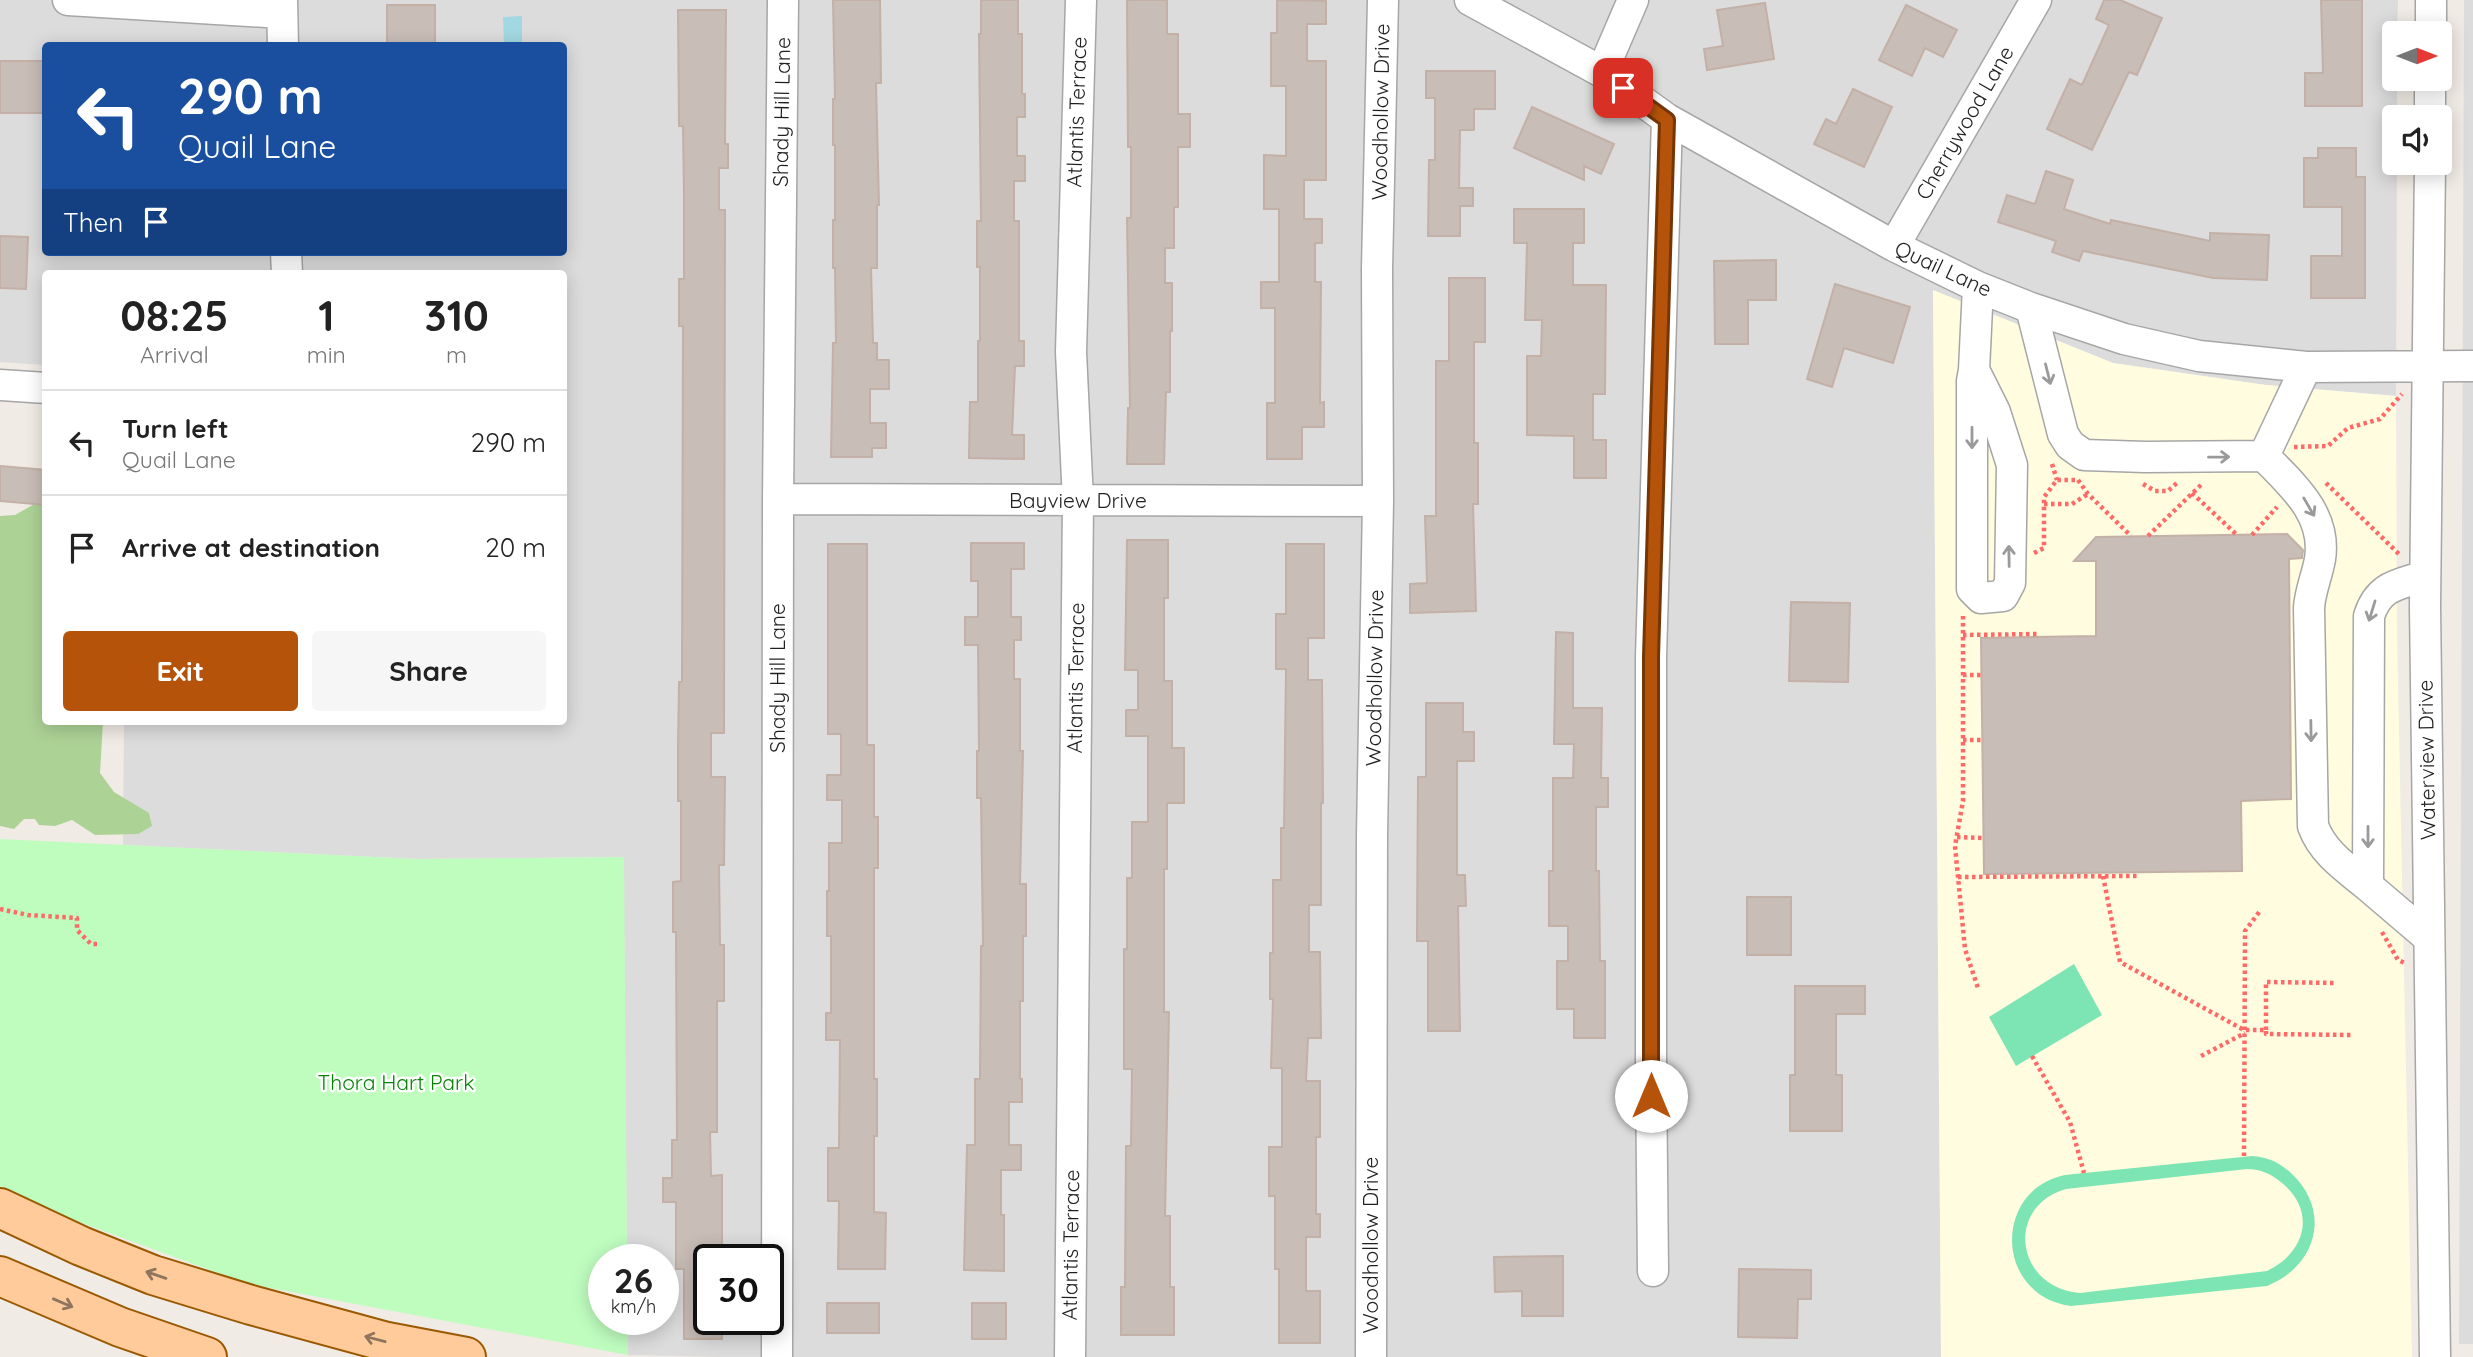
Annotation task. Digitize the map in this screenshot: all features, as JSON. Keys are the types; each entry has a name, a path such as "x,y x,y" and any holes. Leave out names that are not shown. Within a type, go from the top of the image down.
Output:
{"main road":[{"path":"0,1208 81,1246 153,1275 387,1342 466,1357"},
{"path":"0,1276 120,1327 207,1357"}],"street":[{"path":"68,0 282,6 283,42"},
{"name":"Shady Hill Lane","path":"777,1357 778,499 783,0"},
{"name":"Atlantis Terrace","path":"1070,1357 1078,501 1071,352 1081,0"},
{"name":"Woodhollow Drive","path":"1371,1357 1372,835 1378,501 1377,269 1383,0"},
{"name":"Quail Lane","path":"1470,0 1602,72 1667,120 1894,246 1978,287 2031,308 2124,339 2199,356 2306,367 2473,366"},
{"path":"1602,72 1633,0"},
{"name":"Cherrywood Lane","path":"1894,246 2036,0"},
{"path":"2431,0 2431,21"},
{"path":"1653,1271 1651,657 1667,120"},
{"name":"Waterview Drive","path":"2430,175 2428,366 2415,568 2430,938 2435,1357"},
{"path":"1974,370 1995,412 2012,465 2010,583 2003,596 1981,598 1972,589 1972,381 1978,287"},
{"path":"2031,308 2063,434 2070,445 2084,455 2146,457 2284,448"},
{"path":"2306,367 2284,448 2316,518 2319,537 2320,556 2310,591 2309,608 2313,826 2319,841 2328,852 2430,938"},
{"path":"0,385 42,388"},
{"name":"Bayview Drive","path":"778,499 1378,501"},
{"path":"2368,886 2369,616 2374,600 2415,568"}],"path":[{"path":"2284,448 2328,446 2348,428 2380,419 2406,389"},
{"path":"2320,477 2415,568"},
{"path":"2136,484 2147,484 2155,491 2168,491 2182,479"},
{"path":"2148,536 2207,479 2194,479"},
{"path":"2025,557 2044,548 2044,498 2057,480 2086,480"},
{"path":"2078,480 2088,494 2131,536"},
{"path":"2192,493 2237,535"},
{"path":"2044,504 2072,504 2088,494"},
{"path":"2252,535 2278,505 2273,499"},
{"path":"1963,616 1963,801 1955,846 1965,949 1978,988"},
{"path":"1963,635 2038,634"},
{"path":"1963,675 1982,675"},
{"path":"1963,740 1983,740"},
{"path":"1957,837 1984,838"},
{"path":"2103,876 2120,962 2245,1031"},
{"path":"1958,877 2138,876"},
{"path":"0,909 28,915 77,918 77,930 91,944 99,944"},
{"path":"2244,1156 2245,931 2260,911"},
{"path":"2337,982 2266,982 2266,1034 2353,1035"},
{"path":"2201,1056 2245,1031 2266,1030"},
{"path":"2032,1056 2070,1122 2084,1173"}],"shaded area":[{"path":"0,0 2398,0 2397,21 2382,21 2382,91 2397,91 2397,105 2382,105 2382,175 2397,175 2396,399 2396,396 2266,385 2113,363 1933,290 1941,1357 628,1355 628,1335 679,1335 679,1244 627,1244 623,857 418,859 123,845 124,725 567,725 567,270 42,270 42,365 0,362"},
{"path":"2464,0 2473,0 2473,1344 2459,1344"},
{"path":"1933,290 2113,363 2266,385 2396,396 2397,633 2412,1357 1941,1357"}],"green space":[{"path":"42,500 42,725 103,725 100,773 114,792 149,813 152,826 138,834 95,835 72,820 55,826 39,825 35,819 24,819 14,829 0,826 0,516 15,515"},
{"name":"Thora Hart Park","path":"0,839 418,859 624,857 627,1244 588,1244 588,1335 628,1335 628,1355 248,1284 0,1193"},
{"path":"2074,964 2102,1015 2016,1066 1989,1017"},
{"path":"2252,1156 2263,1158 2287,1169 2304,1188 2312,1204 2315,1220 2313,1236 2298,1265 2267,1286 2071,1306 2046,1298 2028,1283 2016,1264 2012,1242 2015,1220 2024,1200 2041,1185 2065,1175","holes":["2252,1169 2266,1173 2282,1183 2293,1194 2303,1219 2298,1243 2290,1254 2267,1271 2080,1293 2058,1288 2042,1277 2031,1263 2026,1246 2026,1228 2033,1212 2046,1198 2066,1189"]}],"water":[{"path":"522,16 522,42 504,42 503,17"}],"building":[{"path":"833,0 880,0 881,83 876,83 879,205 877,268 871,268 873,343 877,343 877,360 889,360 889,389 870,389 870,423 886,423 886,448 872,448 872,457 831,457 833,343 836,343 833,268"},
{"path":"981,0 1018,0 1018,34 1022,34 1022,94 1025,94 1025,117 1017,117 1017,156 1025,156 1025,181 1014,181 1014,221 1019,221 1019,341 1024,341 1024,366 1015,366 1012,435 1024,435 1024,459 969,458 970,402 978,402 980,341 977,221 981,221"},
{"path":"1127,0 1167,0 1167,34 1178,34 1178,114 1190,114 1190,147 1178,147 1178,207 1174,207 1174,248 1165,248 1165,283 1172,283 1172,331 1170,392 1166,392 1164,464 1127,464 1130,408 1127,218 1131,218 1131,147 1128,147"},
{"path":"1277,0 1326,1 1326,24 1307,24 1307,61 1326,61 1326,180 1304,180 1304,219 1322,219 1322,243 1315,243 1315,282 1321,282 1320,403 1324,402 1324,427 1302,427 1302,459 1267,459 1267,403 1275,403 1275,308 1261,308 1261,282 1279,282 1279,209 1264,209 1264,155 1286,156 1286,86 1271,86 1271,33 1277,33"},
{"path":"2104,0 2120,0 2162,18 2137,75 2129,72 2092,150 2047,129 2070,79 2082,85 2109,25 2096,19"},
{"path":"2321,0 2362,0 2362,106 2305,106 2305,73 2323,73"},
{"path":"1765,3 1774,59 1707,70 1704,49 1723,46 1717,10"},
{"path":"387,5 435,5 435,42 387,42"},
{"path":"1906,5 1957,30 1943,57 1925,48 1912,76 1879,60"},
{"path":"678,10 726,10 725,144 728,144 728,168 719,168 719,210 725,210 724,733 711,733 711,777 725,777 724,865 719,865 724,1001 717,1001 717,1132 710,1132 711,1176 722,1175 722,1244 693,1244 693,1335 722,1335 722,1339 684,1339 684,1269 679,1269 679,1244 676,1244 676,1202 663,1202 663,1178 672,1178 672,1140 677,1140 676,932 673,932 673,882 681,881 678,748 679,682 682,682 683,326 679,326 679,279 684,279 684,195 683,126 679,126"},
{"path":"0,61 42,61 42,113 0,113"},
{"path":"1426,71 1495,71 1495,109 1474,109 1474,130 1460,130 1459,188 1473,188 1473,206 1460,206 1460,236 1428,236 1429,160 1435,160 1435,98 1426,98"},
{"path":"1853,89 1892,107 1864,167 1814,144 1826,119 1836,124"},
{"path":"1532,107 1614,144 1601,174 1584,166 1584,180 1514,148"},
{"path":"2318,148 2356,148 2356,177 2365,177 2365,298 2311,298 2311,256 2342,256 2342,207 2304,207 2304,158 2318,158"},
{"path":"2046,171 2073,180 2064,209 2110,224 2111,220 2210,241 2210,233 2269,235 2267,280 2213,278 2083,251 2079,261 2052,252 2056,241 1998,222 2007,195 2035,204"},
{"path":"1514,209 1584,209 1584,243 1573,243 1573,285 1606,285 1605,394 1593,394 1593,440 1606,440 1606,478 1574,478 1574,436 1527,435 1527,356 1541,356 1542,320 1525,320 1527,243 1514,243"},
{"path":"0,236 28,237 26,289 0,288"},
{"path":"1776,260 1776,300 1748,300 1748,344 1715,344 1714,261"},
{"path":"1449,278 1485,278 1485,342 1474,342 1474,443 1478,443 1478,504 1473,504 1476,611 1410,613 1410,584 1427,583 1425,516 1436,516 1436,361 1449,361"},
{"path":"1835,284 1910,307 1893,363 1844,348 1832,387 1807,379"},
{"path":"0,466 42,470 42,505 0,501"},
{"path":"2287,534 2303,550 2302,558 2289,559 2291,799 2241,801 2242,871 1984,874 1981,638 2096,636 2096,561 2074,561 2096,537"},
{"path":"1127,540 1168,540 1168,598 1164,598 1164,681 1172,681 1172,748 1184,748 1184,803 1167,803 1167,869 1164,869 1164,1012 1169,1012 1165,1216 1170,1216 1170,1287 1174,1287 1174,1335 1121,1335 1121,1287 1125,1287 1126,1146 1131,1146 1132,1069 1124,1069 1127,878 1132,878 1132,822 1148,822 1148,736 1126,736 1126,710 1138,710 1138,670 1125,670"},
{"path":"971,543 1024,543 1024,569 1011,569 1011,617 1021,617 1021,640 1014,640 1014,679 1020,679 1020,751 1023,751 1020,884 1026,884 1026,936 1023,936 1023,1001 1020,1001 1022,1102 1009,1102 1009,1145 1021,1145 1021,1170 1001,1170 1004,1271 964,1270 967,1145 975,1145 975,1079 980,1079 983,946 981,798 977,798 978,645 965,645 965,617 978,617 978,581 971,581"},
{"path":"828,544 867,544 867,745 874,745 874,817 878,817 878,868 874,868 874,1079 877,1079 877,1136 874,1136 874,1212 886,1213 885,1269 838,1269 839,1201 828,1201 828,1148 839,1148 840,1040 826,1040 826,1013 831,1013 831,936 827,936 827,891 829,843 842,843 842,800 827,800 827,775 841,775 841,734 828,734"},
{"path":"1286,544 1324,544 1324,638 1308,638 1308,680 1322,680 1321,905 1309,905 1309,952 1320,952 1321,1038 1308,1038 1306,1081 1320,1081 1320,1137 1316,1137 1316,1214 1320,1214 1320,1237 1306,1237 1306,1291 1320,1291 1320,1343 1279,1343 1275,1196 1269,1196 1269,1147 1282,1147 1282,1068 1271,1068 1273,999 1270,999 1270,953 1273,953 1273,880 1281,880 1281,828 1284,828 1286,669 1276,669 1276,614 1286,614"},
{"path":"1791,602 1850,603 1848,682 1789,681"},
{"path":"1556,632 1573,633 1573,708 1602,708 1601,778 1608,778 1608,807 1596,807 1596,871 1599,871 1600,961 1605,961 1605,1038 1574,1038 1574,1009 1557,1009 1557,961 1568,961 1568,926 1549,926 1549,871 1553,871 1553,778 1573,778 1574,744 1554,744"},
{"path":"1426,703 1463,703 1463,732 1474,732 1474,761 1457,761 1457,875 1465,875 1466,906 1458,906 1460,1031 1428,1031 1428,941 1417,941 1418,777 1426,777"},
{"path":"1747,897 1791,897 1791,955 1747,955"},
{"path":"1795,986 1865,986 1865,1014 1836,1014 1836,1075 1842,1075 1842,1131 1790,1131 1790,1075 1795,1075"},
{"path":"1563,1256 1563,1316 1522,1316 1522,1291 1495,1292 1494,1257"},
{"path":"1739,1269 1811,1270 1811,1299 1798,1299 1797,1338 1738,1337"},
{"path":"827,1303 879,1303 879,1333 827,1333"},
{"path":"972,1303 1006,1303 1006,1339 972,1339"}],"route":[{"path":"1623,88 1667,120 1651,657 1651,1096"}]}
